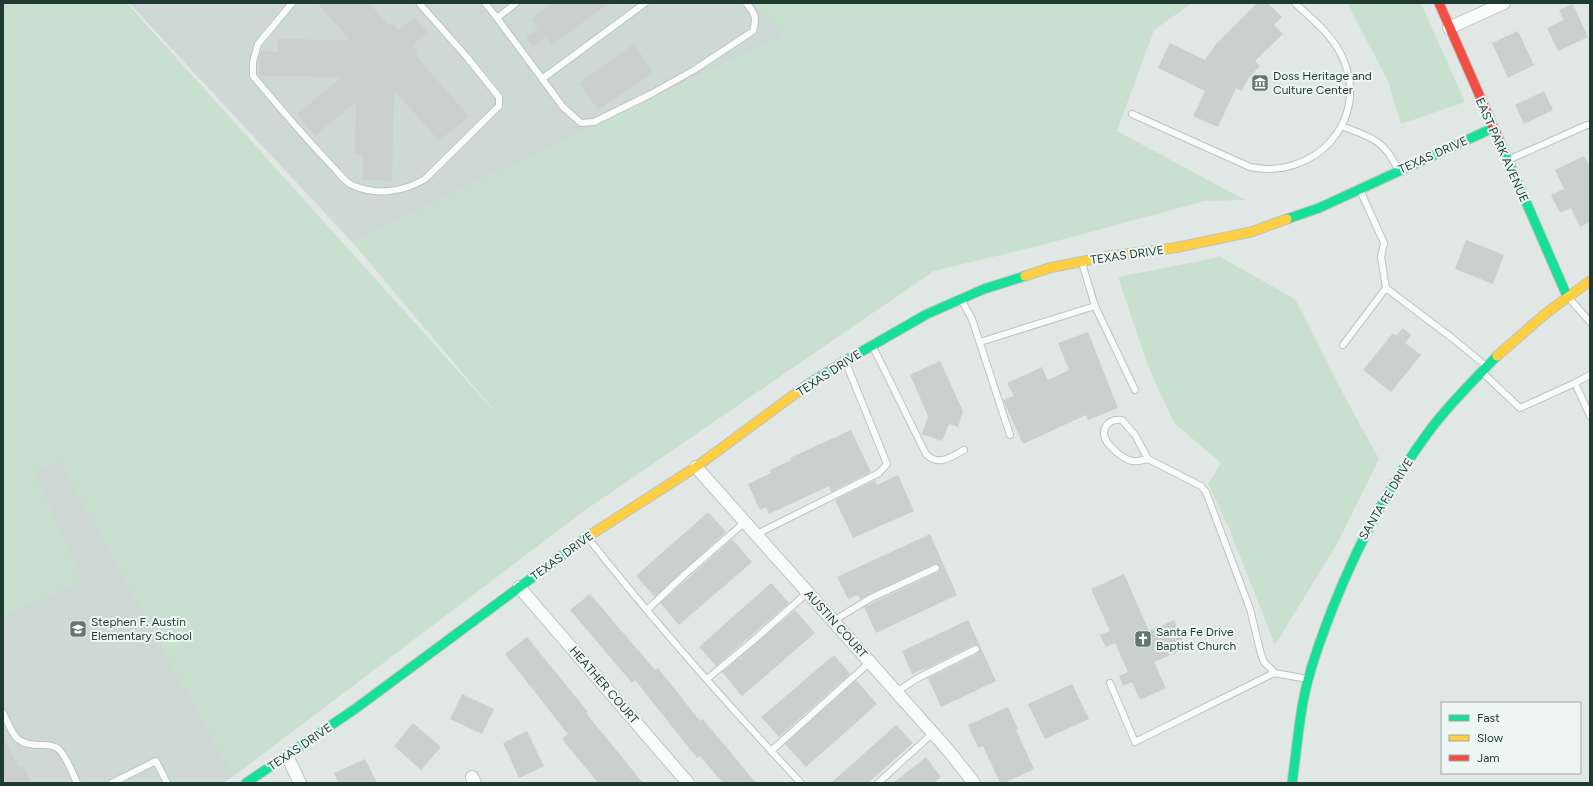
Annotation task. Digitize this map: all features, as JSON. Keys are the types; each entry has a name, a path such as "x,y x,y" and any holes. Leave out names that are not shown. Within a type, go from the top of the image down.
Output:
{"street":[{"name":"EAST PARK AVENUE","path":"1439,3 1567,296"},
{"path":"1449,28 1504,3"},
{"name":"TEXAS DRIVE","path":"246,783 355,709 588,537 696,467 811,382 927,314 984,289 1049,268 1109,256 1174,248 1251,232 1319,208 1493,128"},
{"name":"SANTA FE DRIVE","path":"1292,783 1304,701 1324,632 1353,556 1381,503 1424,437 1450,404 1483,369 1525,330 1567,296 1590,281"},
{"name":"AUSTIN COURT","path":"696,467 933,733 974,783"},
{"name":"HEATHER COURT","path":"519,587 688,783"},
{"path":"287,756 300,783"}],"lane":[{"path":"292,3 258,44 253,62 253,76 350,185 371,191 399,191 425,180 499,106 499,97 466,56 419,3"},
{"path":"485,3 563,107 581,123 594,122 651,94 694,70 752,31 756,21 752,11 746,3"},
{"path":"497,18 516,3"},
{"path":"542,79 644,3"},
{"path":"1132,114 1244,165 1264,169 1291,167 1310,158 1327,146 1341,126 1347,110 1350,90 1345,62 1339,50 1331,38 1295,3"},
{"path":"1507,161 1590,125"},
{"path":"1341,126 1367,136 1381,144 1387,150 1399,171"},
{"path":"1360,189 1384,242 1381,257 1386,288 1452,338 1520,408 1590,375"},
{"path":"1082,262 1095,306 1135,390"},
{"path":"1343,345 1386,288"},
{"path":"1567,296 1590,322"},
{"path":"961,299 972,319 1010,435"},
{"path":"980,342 1095,306"},
{"path":"872,345 926,454 931,460 937,461 964,450"},
{"path":"757,534 879,473 888,464 845,361"},
{"path":"1575,383 1590,416"},
{"path":"1148,459 1134,462 1126,459 1111,447 1106,440 1105,430 1109,422 1115,419 1122,420 1135,435 1148,459 1202,486 1206,492 1250,609 1264,662 1275,673 1310,679"},
{"path":"647,610 684,575 745,522"},
{"path":"588,537 647,610 801,783"},
{"path":"834,621 871,598 936,568"},
{"path":"707,679 808,592"},
{"path":"896,692 918,678 976,649"},
{"path":"771,751 870,662"},
{"path":"1110,683 1135,742 1275,673"},
{"path":"3,713 14,736 19,741 26,744 52,746 58,748 77,783"},
{"path":"878,783 933,733"},
{"path":"112,783 156,761 167,783"}],"shaded area":[{"path":"129,3 754,3 784,35 352,242"},
{"name":"Stephen F. Austin Elementary School","path":"60,460 234,776 222,783 3,783 3,483"}],"green space":[{"path":"3,3 127,3 504,422 352,242 784,35 754,3 1192,3 1154,30 1117,131 1245,200 1205,201 1038,246 934,271 584,511 234,776 60,460 34,471 83,580 4,617 3,615"},
{"path":"1347,3 1421,3 1465,102 1401,124 1388,81"},
{"path":"1220,257 1295,299 1347,401 1379,459 1337,544 1275,645 1231,533 1208,484 1221,463 1174,423 1148,366 1118,277"}],"building":[{"path":"317,3 369,3 389,26 392,23 399,30 414,17 428,32 412,46 419,53 416,56 469,116 439,141 394,90 392,181 363,180 363,155 355,155 356,102 315,136 297,114 342,77 259,76 259,57 261,51 278,52 278,39 350,40"},
{"path":"553,3 610,3 551,45 546,37 533,47 526,37 538,29 531,19"},
{"path":"1257,3 1268,3 1282,17 1274,25 1283,34 1255,61 1260,66 1248,79 1242,91 1236,88 1218,127 1193,116 1205,91 1158,68 1170,43 1205,60 1217,43"},
{"path":"1573,4 1588,37 1558,51 1547,28 1564,20 1559,10"},
{"path":"1518,31 1534,65 1508,78 1492,43"},
{"path":"634,44 653,72 598,110 579,83"},
{"path":"1544,91 1553,110 1524,124 1515,105"},
{"path":"1584,156 1590,167 1590,222 1580,227 1571,208 1560,213 1551,195 1564,189 1555,170"},
{"path":"1466,240 1504,255 1493,284 1455,269"},
{"path":"1403,328 1411,335 1405,343 1421,355 1391,392 1363,370 1393,333 1396,336"},
{"path":"1088,332 1118,408 1088,420 1086,415 1023,444 1003,400 1014,396 1007,383 1042,367 1048,380 1069,370 1058,343"},
{"path":"940,361 963,411 958,427 949,424 942,441 922,434 928,416 910,375"},
{"path":"851,430 871,472 831,492 829,486 769,514 766,507 760,510 748,484 771,473 770,470 791,460 790,458"},
{"path":"898,475 914,511 853,538 835,500 875,480 877,485"},
{"path":"708,512 726,532 655,597 636,576"},
{"path":"930,534 957,595 876,633 864,607 938,572 940,566 934,564 860,599 858,595 848,599 837,577"},
{"path":"732,539 752,562 679,625 660,603"},
{"name":"Santa Fe Drive Baptist Church","path":"1124,574 1149,631 1174,620 1187,648 1154,662 1166,688 1140,700 1132,682 1123,686 1119,676 1128,672 1115,643 1106,647 1100,635 1110,631 1091,589"},
{"path":"771,583 789,603 716,666 699,647"},
{"path":"590,594 655,670 658,668 700,721 703,719 756,783 723,783 700,756 697,758 635,680 632,683 570,610"},
{"path":"795,610 815,633 742,696 722,672"},
{"path":"968,620 996,681 941,707 928,678 978,653 980,647 974,645 924,670 923,669 912,674 902,651"},
{"path":"527,637 643,783 598,783 562,739 568,734 505,654"},
{"path":"834,655 850,674 779,737 761,717"},
{"path":"856,680 877,704 806,767 785,744"},
{"path":"1072,684 1089,719 1045,739 1028,704"},
{"path":"462,694 494,709 482,734 450,719"},
{"path":"1008,707 1018,729 1016,730 1034,769 1004,783 1000,783 983,746 978,748 968,725"},
{"path":"413,723 441,747 421,770 394,746"},
{"path":"896,725 913,743 868,783 831,783"},
{"path":"527,731 544,766 519,778 503,743"},
{"path":"3,736 19,768 23,766 31,783 3,783"},
{"path":"926,757 941,777 934,783 893,783"},
{"path":"365,759 377,783 338,783 334,773"}],"traffic: fast":[{"path":"1287,219 1319,208 1493,128"},
{"path":"1499,140 1567,296"},
{"path":"807,385 845,361 927,314 984,289 1025,276"},
{"path":"1292,783 1301,712 1309,678 1329,619 1353,560 1388,494 1415,451 1446,410 1497,356"},
{"path":"246,783 355,709 587,537"}],"traffic: slow":[{"path":"1025,276 1049,268 1109,256 1174,248 1251,232 1287,219"},
{"path":"1497,356 1545,314 1590,281"},
{"path":"587,537 696,467 807,385"}],"traffic: jam":[{"path":"1439,3 1499,140"}],"place":[{"name":"Doss Heritage and Culture Center","path":"1260,83"},
{"name":"Stephen F. Austin Elementary School","path":"78,629"},
{"name":"Santa Fe Drive Baptist Church","path":"1143,639"}]}
